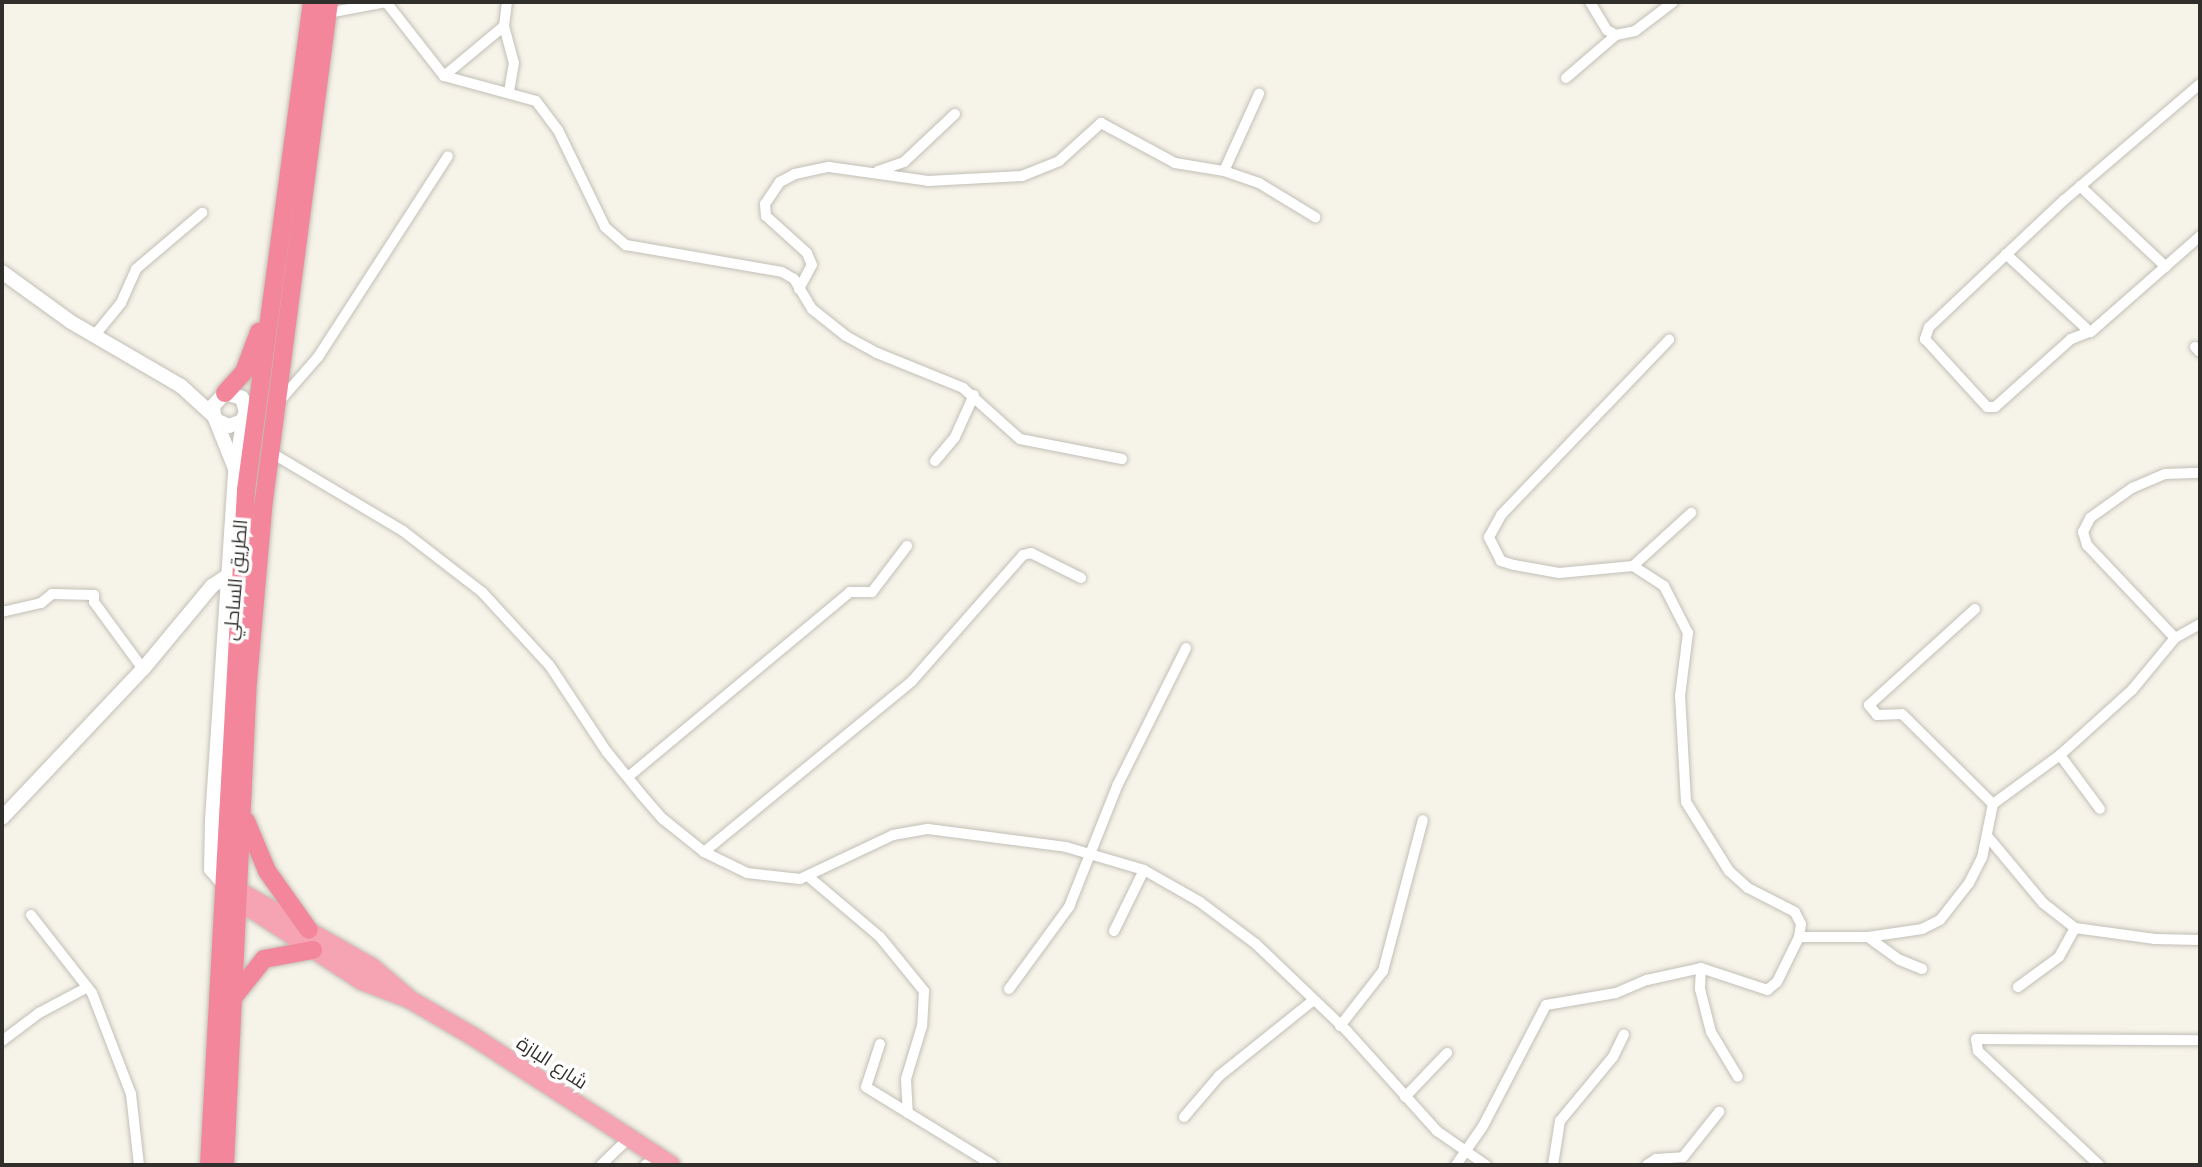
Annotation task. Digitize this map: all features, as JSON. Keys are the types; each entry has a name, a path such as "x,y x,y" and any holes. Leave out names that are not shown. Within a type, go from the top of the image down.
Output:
{"highway":[{"name":"الطريق الساحلي","path":"209,1165 231,894 246,490 312,2"},
{"name":"الطريق الساحلي","path":"225,1165 233,999 231,894 243,816 248,681 275,406 328,8"},
{"path":"224,393 244,372 273,289"},
{"path":"243,816 267,871 309,930"},
{"path":"233,999 264,959 313,950"}],"main road":[{"name":"شارع البازة","path":"231,894 309,930 372,967 409,999 629,1138 658,1163"},
{"name":"شارع البازة","path":"231,894 362,981 409,999"}],"street":[{"path":"328,8 386,2 444,76 509,91 543,107 605,227 618,240 782,272 799,289 812,309 854,341 974,395 1020,439 1122,458"},
{"path":"507,2 504,26 514,63 509,91"},
{"path":"1590,2 1607,30 1616,36"},
{"path":"1566,78 1616,36 1635,31 1673,2"},
{"path":"444,76 504,26"},
{"path":"2200,84 2080,186 2006,254 1925,333 1928,344 1987,407 2003,401 2071,339 2090,332 2200,236"},
{"path":"1224,171 1259,94"},
{"path":"872,172 904,162 955,114"},
{"path":"799,289 812,265 807,253 766,216 771,192 808,169 872,172 928,181 1022,176 1059,161 1101,123 1175,163 1224,171 1259,183 1315,217"},
{"path":"275,406 318,357 448,156"},
{"path":"2080,186 2166,267"},
{"path":"94,336 121,303 136,269 202,214"},
{"path":"2006,254 2090,332"},
{"path":"2,272 94,336 181,386 216,419 229,426 244,418"},
{"path":"1669,340 1501,515 1489,537 1501,561 1514,565 1559,573 1633,566 1691,513"},
{"path":"181,386 242,398 244,418 235,470 227,576 211,869 231,894"},
{"path":"224,393 214,402 216,419 235,470"},
{"path":"935,461 955,437 974,395"},
{"path":"270,452 403,531 482,592 550,666 628,777 663,819 704,852 769,879 809,877 849,855 911,830 992,836 1093,854 1144,870 1223,918 1268,955 1311,1002 1340,1026 1437,1131 1486,1165"},
{"path":"2175,638 2087,545 2083,532 2090,518 2132,488 2165,474 2200,473"},
{"path":"628,777 850,592 872,592 907,546"},
{"path":"704,852 912,681 1023,555 1031,552 1081,578"},
{"path":"1457,1165 1483,1126 1542,1007 1616,993 1647,980 1701,968 1767,990 1777,982 1799,937 1801,923 1795,912 1782,901 1748,888 1729,871 1686,802 1680,696 1688,633 1664,586 1633,566"},
{"path":"2,818 143,669 212,586 227,576"},
{"path":"2,612 41,603 52,594 94,595 94,601 143,669"},
{"path":"201,601 225,609"},
{"path":"1975,608 1869,705 1877,715 1902,714 1993,804"},
{"path":"1799,937 1868,937 1922,929 1940,920 1969,883 1988,837 1993,804 2060,755 2132,690 2175,638 2200,624"},
{"path":"1009,989 1069,907 1093,854 1118,785 1186,648"},
{"path":"2060,755 2100,809"},
{"path":"1340,1026 1383,971 1423,820"},
{"path":"1988,837 2043,903 2076,928 2155,939 2200,940"},
{"path":"1114,931 1144,870"},
{"path":"809,877 880,937 923,991 922,1026 906,1079 908,1113"},
{"path":"31,915 88,987 131,1094 139,1165"},
{"path":"2018,987 2059,957 2076,928"},
{"path":"1868,937 1900,960 1922,969"},
{"path":"1701,968 1700,989 1711,1032 1738,1077"},
{"path":"2,1041 39,1013 88,987"},
{"path":"1184,1117 1219,1076 1311,1002"},
{"path":"1553,1165 1560,1121 1613,1057 1624,1034"},
{"path":"2099,1165 1978,1051 1976,1039 2200,1040"},
{"path":"880,1044 866,1087 993,1165"},
{"path":"1405,1097 1447,1053"},
{"path":"1647,1165 1657,1159 1683,1157 1719,1112"},
{"path":"601,1165 629,1138"}]}
